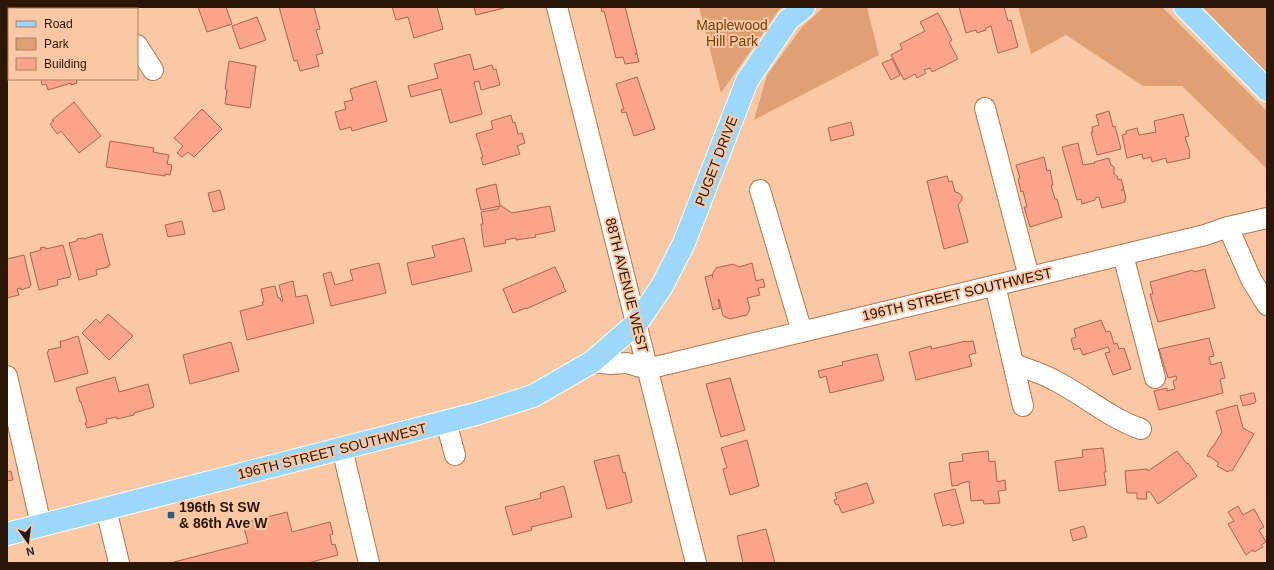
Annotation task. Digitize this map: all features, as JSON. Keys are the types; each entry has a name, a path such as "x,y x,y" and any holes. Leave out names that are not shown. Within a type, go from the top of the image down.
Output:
{"main road":[{"name":"PUGET DRIVE","path":"637,323 662,286 684,242 747,81 788,20 804,7"},
{"path":"1185,7 1267,90"},
{"name":"196TH STREET SOUTHWEST","path":"7,534 446,422 533,396 592,362 637,323"}],"street":[{"name":"88TH AVENUE WEST","path":"558,7 696,563"},
{"path":"138,47 153,70"},
{"path":"985,108 1029,277"},
{"path":"760,190 802,332"},
{"name":"196TH STREET SOUTHWEST","path":"647,368 995,286 1205,235 1228,227 1267,218"},
{"path":"1228,227 1251,279 1267,305"},
{"path":"1123,255 1155,378"},
{"path":"995,286 1023,406"},
{"path":"592,362 611,364 627,363 647,368"},
{"path":"1014,364 1054,380 1112,416 1141,429"},
{"path":"7,376 41,525"},
{"path":"446,422 454,455"},
{"path":"342,448 369,563"},
{"path":"106,508 119,563"}],"green space":[{"name":"Maplewood Hill Park","path":"699,7 784,7 779,10 721,93"},
{"path":"824,7 867,7 879,55 754,120 767,75 802,27"},
{"path":"1018,7 1162,7 1267,111 1267,169 1182,86 1143,86 1066,35 1031,54"},
{"path":"1202,7 1267,7 1267,73"}],"building":[{"path":"24,7 56,7 56,8"},
{"path":"198,7 226,7 232,24 207,32"},
{"path":"279,7 314,7 320,29 316,30 323,53 316,55 319,66 300,71 297,60 294,61"},
{"path":"392,7 437,7 443,29 414,38 408,17 396,20"},
{"path":"474,7 504,7 504,8 476,15"},
{"path":"601,7 625,7 637,53 635,54 637,54 639,62 625,64 623,57 616,58 604,11 602,12"},
{"path":"959,7 1004,7 1008,21 1011,20 1018,47 998,53 991,26 986,28 986,30 977,33 976,30 966,33"},
{"path":"938,13 952,40 949,42 958,59 932,72 930,68 924,70 926,73 917,78 915,74 904,80 891,55 902,49 900,44 925,31 920,22"},
{"path":"257,17 266,40 240,49 232,26"},
{"path":"470,54 474,70 492,65 494,70 496,69 500,85 481,90 479,81 474,82 482,114 450,123 441,89 411,97 408,86 438,78 434,64"},
{"path":"892,59 900,75 891,80 882,63"},
{"path":"229,61 256,66 250,108 225,104 227,90 225,89"},
{"path":"637,77 655,129 634,136 626,112 622,113 621,110 624,109 616,84"},
{"path":"41,80 76,80 77,83 71,85 71,83 48,90 46,84 42,85"},
{"path":"376,81 387,121 352,131 351,127 340,130 335,112 346,109 344,102 353,100 350,89"},
{"path":"74,102 101,136 79,153 61,131 57,134 50,124 54,121 52,120"},
{"path":"202,109 222,129 194,157 188,152 182,157 177,153 183,146 174,138"},
{"path":"1109,111 1113,127 1115,126 1121,149 1097,155 1091,132 1093,132 1092,127 1099,125 1096,115"},
{"path":"1183,114 1189,136 1185,137 1190,152 1190,158 1167,163 1166,158 1152,162 1151,157 1143,159 1142,154 1127,158 1122,135 1126,134 1126,131 1137,128 1139,135 1156,132 1154,121"},
{"path":"511,115 513,123 515,122 518,134 522,133 525,143 517,146 520,154 483,165 481,157 483,157 476,134 493,129 491,121"},
{"path":"851,122 854,135 831,141 828,128"},
{"path":"110,141 154,148 153,152 169,155 167,164 172,165 170,175 165,174 165,176 106,167"},
{"path":"1078,143 1083,165 1109,158 1111,165 1114,167 1114,174 1117,176 1118,180 1121,179 1124,189 1122,189 1122,191 1124,190 1126,199 1125,202 1102,208 1099,197 1095,198 1095,200 1082,204 1081,199 1077,200 1062,147"},
{"path":"1044,157 1047,171 1050,170 1053,185 1051,185 1062,217 1030,227 1024,207 1027,207 1023,191 1021,192 1018,179 1020,178 1016,165"},
{"path":"947,176 949,182 952,181 955,192 962,196 962,200 958,205 968,242 944,249 927,181"},
{"path":"496,184 500,205 512,213 550,206 555,231 535,235 536,237 505,240 506,243 484,247 481,212 498,209 500,206 481,210 476,189"},
{"path":"220,190 225,209 213,212 208,193"},
{"path":"182,221 185,234 168,237 165,225"},
{"path":"102,234 110,265 108,265 108,267 96,270 97,275 79,280 69,243 77,241 77,239 84,239"},
{"path":"464,238 472,271 412,285 407,263 435,257 432,246"},
{"path":"63,245 71,275 70,277 57,280 58,285 39,290 30,253 41,250 40,248 45,247 46,249"},
{"path":"24,255 31,285 30,287 21,290 21,288 17,289 19,295 7,298 7,259"},
{"path":"379,263 386,293 331,306 323,274 331,272 335,285 353,280 350,270"},
{"path":"752,263 756,281 763,279 765,287 758,288 760,295 747,298 750,309 747,315 730,319 723,316 719,299 720,308 713,310 705,277 712,275 716,268 733,264 739,267"},
{"path":"555,267 566,291 526,309 513,313 503,289"},
{"path":"1205,269 1215,308 1158,322 1150,294 1153,294 1150,282 1193,270 1194,272"},
{"path":"293,281 296,297 307,295 314,323 247,340 240,311 263,305 262,302 264,302 261,289 275,286 278,298 283,301 279,285"},
{"path":"108,314 133,336 109,360 82,333 96,319 100,323"},
{"path":"1101,320 1106,332 1110,331 1114,344 1117,343 1119,349 1124,348 1131,369 1113,375 1105,353 1110,352 1108,347 1083,355 1080,348 1074,350 1071,339 1076,337 1074,329"},
{"path":"78,336 88,373 55,382 47,352 49,351 48,350 61,347 60,341"},
{"path":"1209,338 1214,356 1209,357 1211,365 1221,362 1225,378 1220,379 1223,393 1159,410 1154,391 1167,388 1167,391 1175,389 1173,381 1177,379 1176,376 1168,378 1159,349"},
{"path":"966,341 973,341 976,353 969,355 972,366 916,380 909,352 931,346 932,349"},
{"path":"231,342 239,371 190,384 183,355"},
{"path":"877,354 884,380 830,393 826,376 820,378 818,371 843,365 842,362"},
{"path":"115,377 119,392 148,384 154,407 134,413 134,415 117,419 117,417 106,419 107,423 87,428 85,423 87,422 76,388"},
{"path":"730,378 745,430 721,437 706,384"},
{"path":"1254,393 1255,403 1243,406 1240,396"},
{"path":"1237,405 1243,428 1254,434 1232,471 1230,470 1228,472 1217,466 1219,463 1207,456 1222,432 1216,411"},
{"path":"747,440 759,486 730,495 723,469 727,468 721,448"},
{"path":"1103,448 1106,485 1059,491 1055,461 1083,457 1082,450"},
{"path":"988,451 989,462 995,461 997,482 1005,480 1006,490 998,491 1000,503 984,504 983,500 971,501 969,481 952,486 949,463 963,461 962,454"},
{"path":"1177,451 1197,476 1158,504 1150,492 1146,492 1147,499 1137,499 1137,493 1127,493 1125,471 1147,469 1148,471"},
{"path":"619,455 623,473 625,472 632,502 607,509 594,461"},
{"path":"11,471 13,480 7,481 7,472"},
{"path":"867,483 874,503 842,513 838,504 836,505 834,500 837,499 835,493"},
{"path":"564,486 572,517 531,527 532,530 513,535 505,507 541,498 540,493"},
{"path":"955,489 964,523 943,526 934,494"},
{"path":"1238,506 1243,515 1254,509 1264,527 1259,530 1266,542 1261,545 1263,547 1254,552 1253,550 1246,555 1228,524 1234,521 1228,512"},
{"path":"287,512 292,532 330,522 333,534 330,535 332,545 335,544 338,555 308,563 174,563 248,543 243,523"},
{"path":"1084,526 1087,537 1073,541 1070,530"},
{"path":"766,529 775,563 743,563 737,536"}],"place":[{"name":"196th St SW & 86th Ave W","path":"171,515"}]}
